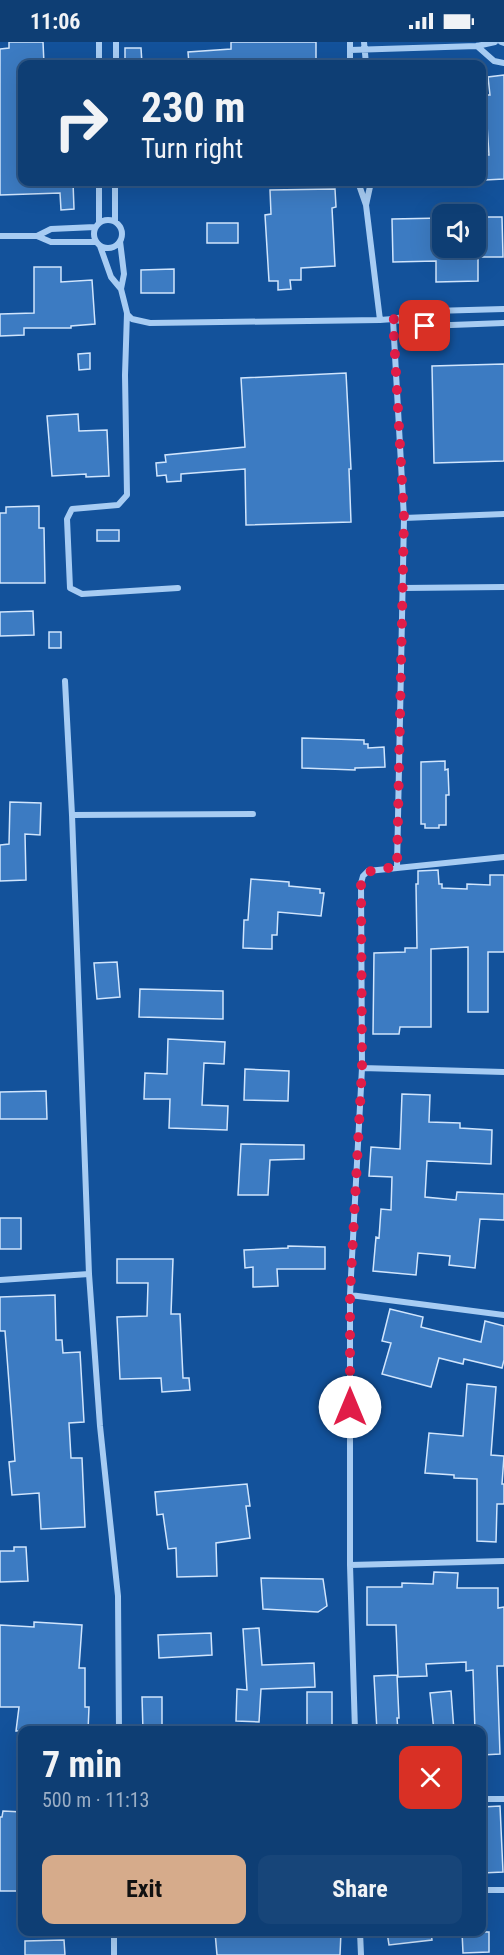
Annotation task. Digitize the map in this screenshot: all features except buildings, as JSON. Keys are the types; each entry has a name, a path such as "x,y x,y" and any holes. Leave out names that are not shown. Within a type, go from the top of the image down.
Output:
{"street":[{"path":"99,42 99,60"},
{"path":"116,42 116,60"},
{"path":"350,42 350,60"},
{"path":"364,42 365,60"},
{"path":"350,50 477,46 495,42"},
{"path":"477,46 494,61 504,63"},
{"path":"99,186 97,224 93,232 111,277 121,289"},
{"path":"115,186 115,221"},
{"path":"359,186 366,206 380,320"},
{"path":"366,206 370,186"},
{"path":"37,236 51,229 97,224 110,219 115,221 122,230 120,241 124,274 121,289 127,313 125,375 127,495 118,505 72,509 69,513 67,519 70,588 82,594 178,588"},
{"path":"0,236 37,236 51,242 98,244 111,248 120,241"},
{"path":"127,313 132,319 150,323 380,320 433,311 504,309"},
{"path":"393,319 425,326 504,323"},
{"path":"393,319 404,518 397,867"},
{"path":"404,518 504,514"},
{"path":"403,588 504,587"},
{"path":"65,681 89,1274 100,1426 118,1596 119,1726"},
{"path":"72,815 253,814"},
{"path":"355,1726 350,1565 350,1295 362,1068 361,883 368,871 504,857"},
{"path":"362,1068 504,1072"},
{"path":"0,1280 89,1274"},
{"path":"350,1295 504,1315"},
{"path":"350,1565 504,1560"},
{"path":"486,1799 504,1798"},
{"path":"486,1890 504,1890"},
{"path":"114,1936 114,1955"},
{"path":"360,1936 361,1955"}],"route":[{"path":"350,1407 350,1295 362,1068 361,883 368,871 397,867 404,518 393,319 425,326"}]}
